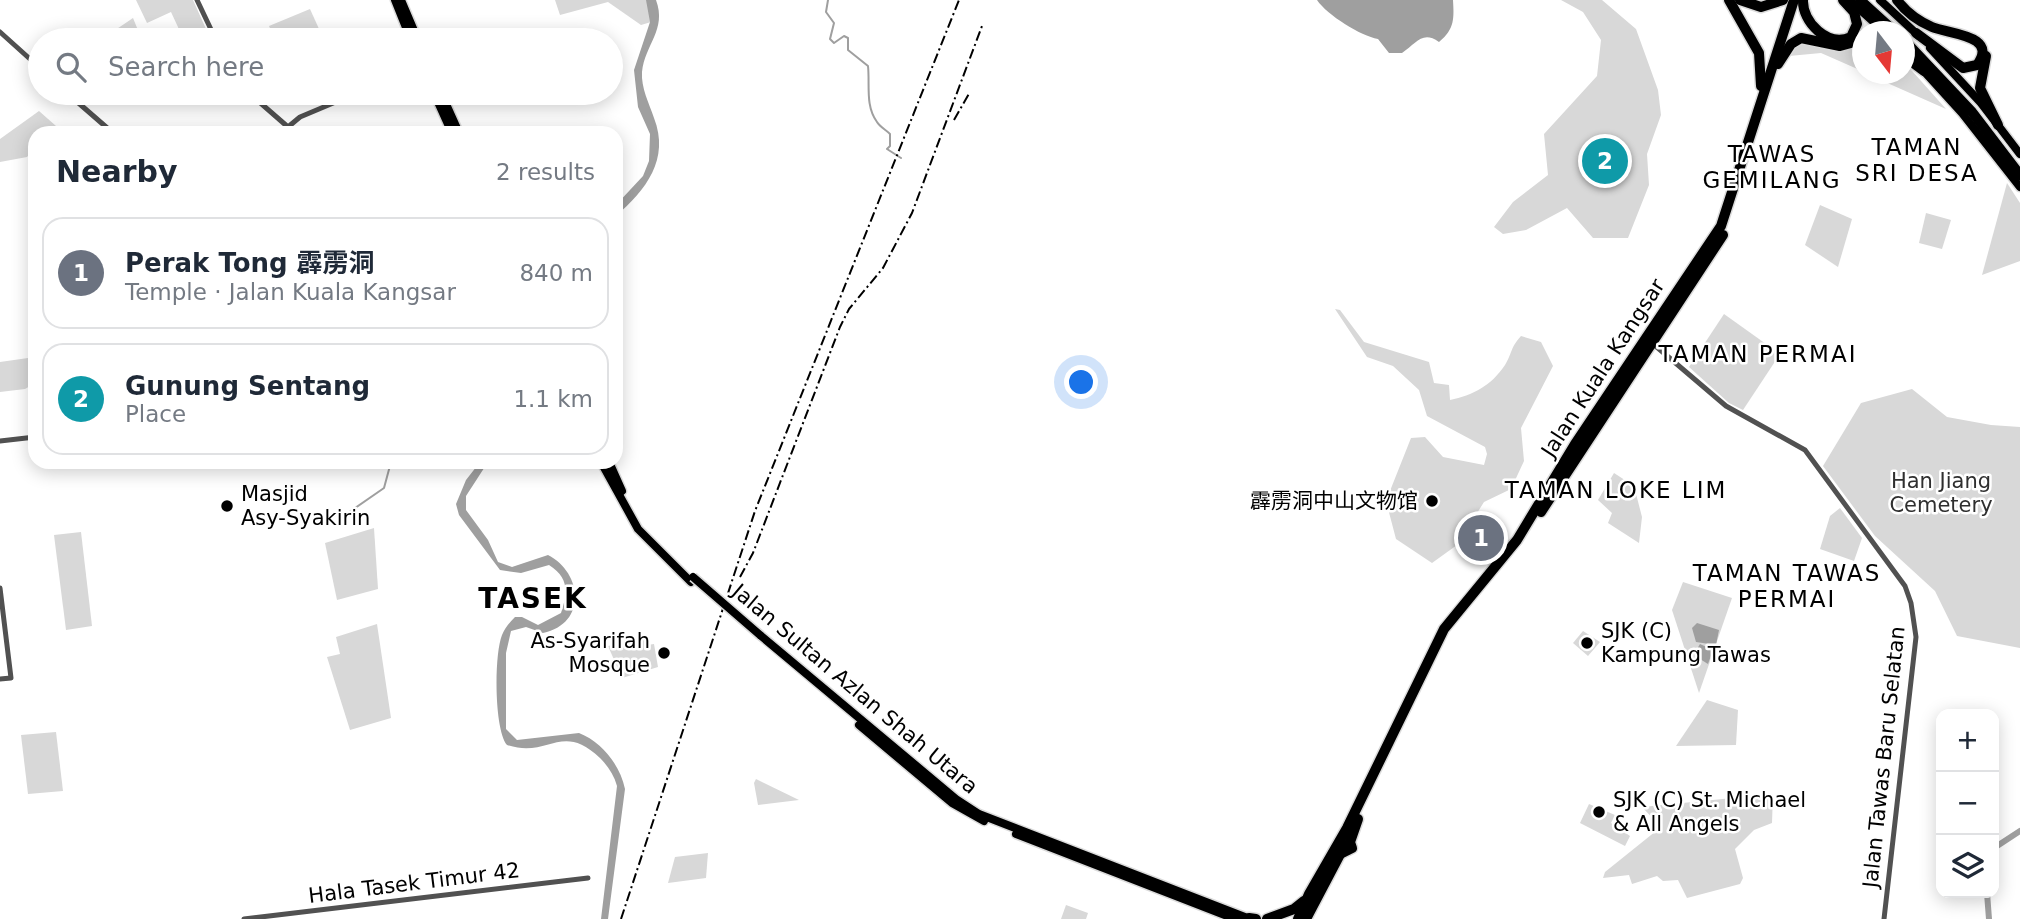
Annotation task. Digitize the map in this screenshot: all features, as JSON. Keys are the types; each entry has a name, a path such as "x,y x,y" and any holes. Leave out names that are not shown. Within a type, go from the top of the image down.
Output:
{"highway":[{"path":"1729,0 1761,59 1760,101"},
{"path":"1740,0 1761,8 1783,0"},
{"name":"Jalan Kuala Kangsar","path":"1306,919 1343,849 1356,817 1447,633 1525,539 1726,216 1760,101 1794,0"},
{"path":"1801,0 1811,24 1829,37 1840,40 1851,37 1857,24 1854,12 1843,0"},
{"name":"Jalan Kuala Kangsar","path":"1649,340 1712,253 1731,217 1801,0"},
{"path":"1860,0 1883,21"},
{"path":"1869,0 1895,21"},
{"path":"1899,0 1926,24 1975,39 1981,46 1980,61 1968,69 1958,66 1915,37"},
{"path":"1899,0 1930,22 1973,33 1984,42 1987,55 1980,88 1998,125"},
{"path":"1779,64 1788,47 1801,38 1840,46 1852,43"},
{"path":"1915,40 1977,111 2020,166"},
{"path":"1915,51 1972,112 2020,174"},
{"path":"1915,63 1924,71"},
{"path":"1698,273 1699,259 1712,253"},
{"name":"Jalan Kuala Kangsar","path":"1298,919 1306,900 1356,817"},
{"path":"1320,876 1340,846 1343,849"},
{"path":"1267,919 1294,909 1306,900"},
{"path":"1250,919 1256,919"}],"main road":[{"path":"395,0 406,28"},
{"path":"401,0 413,28"},
{"path":"1849,0 1873,21"},
{"path":"1880,0 1898,21"},
{"path":"1915,39 1998,125 2020,154"},
{"path":"1924,71 1962,113 2020,187"},
{"path":"439,105 449,126"},
{"path":"446,105 456,126"},
{"name":"Jalan Sultan Azlan Shah Utara","path":"605,469 638,529 692,580 951,803 1000,828 1235,919"},
{"name":"Jalan Sultan Azlan Shah Utara","path":"612,469 626,499 649,534 692,580"},
{"name":"Jalan Sultan Azlan Shah Utara","path":"759,637 956,799 1003,824 1250,919"},
{"path":"1091,857 1105,870 1117,867"}],"street":[{"path":"197,0 210,28"},
{"path":"0,32 28,57"},
{"path":"81,105 105,126"},
{"path":"263,105 287,126"},
{"path":"289,126 300,117 328,105"},
{"name":"Jalan Tawas Baru Selatan","path":"1649,340 1726,406 1802,447 1905,586 1911,603 1916,637 1884,919"},
{"path":"0,441 28,438"},
{"path":"0,588 11,678 0,679"},
{"name":"Hala Tasek Timur 42","path":"244,919 588,878"}],"green space":[{"path":"136,0 193,0 206,28 178,28 171,12 147,23"},
{"path":"555,0 647,0 651,22 641,25 608,2 560,15"},
{"path":"1561,0 1602,0 1636,29 1658,90 1661,115 1647,154 1649,185 1628,238 1593,238 1567,208 1526,230 1503,234 1494,227 1513,202 1548,175 1544,134 1597,76 1601,40 1583,12"},
{"path":"310,9 319,28 270,28 269,26"},
{"path":"133,18 137,28 118,28"},
{"path":"1806,41 1852,43 1852,67 1821,53 1789,56 1792,47"},
{"path":"1915,74 1946,109 1890,84 1915,84"},
{"path":"39,111 56,126 28,126 27,157 0,162 0,139"},
{"path":"2007,183 2020,203 2020,261 1982,275"},
{"path":"1820,205 1852,219 1838,267 1805,245"},
{"path":"1926,213 1951,220 1942,249 1919,243"},
{"path":"1335,309 1340,310 1364,342 1429,362 1434,383 1449,385 1450,400 1474,392 1494,379 1521,336 1541,342 1553,366 1521,428 1524,461 1511,489 1484,502 1457,545 1432,563 1396,539 1386,501 1411,438 1425,437 1443,457 1484,465 1487,454 1485,447 1427,416 1419,390 1393,366 1367,357"},
{"path":"1724,314 1780,354 1743,410 1729,403 1689,367"},
{"path":"28,358 28,387 0,392 0,362"},
{"name":"Han Jiang Cemetery","path":"1912,389 1947,417 2020,427 2020,648 1957,636 1935,591 1875,536 1823,466 1861,403"},
{"path":"1614,473 1634,486 1642,517 1639,543 1608,523 1612,513 1598,500"},
{"path":"1840,508 1862,538 1854,561 1820,549 1830,516"},
{"path":"374,528 378,589 337,600 325,543"},
{"path":"81,532 92,626 66,630 54,535"},
{"path":"1683,582 1732,598 1699,693 1672,610"},
{"path":"377,624 391,718 350,730 327,657 340,654 336,637"},
{"path":"1583,631 1600,642 1588,656 1573,643"},
{"path":"646,638 647,645 654,644 658,667 622,678 608,646"},
{"path":"1707,700 1738,710 1736,745 1676,746"},
{"path":"56,732 63,791 28,794 21,735"},
{"path":"756,779 799,800 758,805 754,783"},
{"path":"1773,794 1772,823 1754,830 1735,849 1743,878 1740,884 1687,898 1678,880 1663,881 1657,876 1632,884 1629,875 1603,878 1605,872 1661,827 1642,807"},
{"path":"1589,804 1615,815 1611,823 1630,836 1625,846 1580,823"},
{"path":"708,853 706,878 668,883 675,857"},
{"path":"1066,905 1088,913 1086,919 1061,919"}],"shaded area":[{"path":"646,0 656,0 659,20 644,62 642,78 658,133 659,147 652,173 637,195 623,209 623,197 643,176 649,161 650,134 638,107 634,70 650,22"},
{"path":"1317,0 1453,0 1453,18 1451,28 1439,42 1428,37 1415,42 1402,53 1389,53 1378,39 1345,24"},
{"path":"475,469 483,469 466,496 466,510 488,540 498,562 512,567 548,555 560,563 573,585 573,609 567,620 557,628 543,633 526,627 511,631 506,653 506,729 517,740 579,733 602,748 619,771 625,789 608,919 601,919 617,786 614,778 600,758 587,747 565,741 534,748 507,745 500,724 497,692 499,645 502,635 515,617 522,617 538,625 561,613 565,586 560,575 549,565 521,573 500,570 459,515 456,504 466,480"},
{"path":"1697,623 1719,630 1716,645 1696,642 1692,628"},
{"path":"1700,644 1713,650 1708,664 1700,659 1697,649"}],"waterway":[{"path":"828,0 826,12 834,23 830,39 834,43 844,36 848,38 848,50 868,66 873,116 890,134 890,146 887,149 901,158"},
{"path":"345,515 384,488 389,469"},
{"path":"1999,845 2020,831"},
{"path":"1987,898 1989,919"}],"railway":[{"path":"621,919 755,511 959,0"},
{"path":"740,577 753,553 840,327 849,309 883,268 912,213 982,26"},
{"path":"954,120 970,92"}],"place":[{"name":"Gunung Sentang","path":"1605,161"},
{"name":"霹雳洞中山文物馆","path":"1432,501"},
{"name":"Masjid Asy-Syakirin","path":"227,506"},
{"name":"Perak Tong 霹雳洞","path":"1481,538"},
{"name":"SJK (C) Kampung Tawas","path":"1587,643"},
{"name":"As-Syarifah Mosque","path":"664,653"},
{"name":"SJK (C) St. Michael & All Angels","path":"1599,812"}],"district":[{"name":"TAMAN SRI DESA","path":"1917,160"},
{"name":"TAWAS GEMILANG","path":"1772,167"},
{"name":"TAMAN PERMAI","path":"1758,354"},
{"name":"TAMAN LOKE LIM","path":"1616,490"},
{"name":"TAMAN TAWAS PERMAI","path":"1787,586"},
{"name":"TASEK","path":"533,598"}]}
